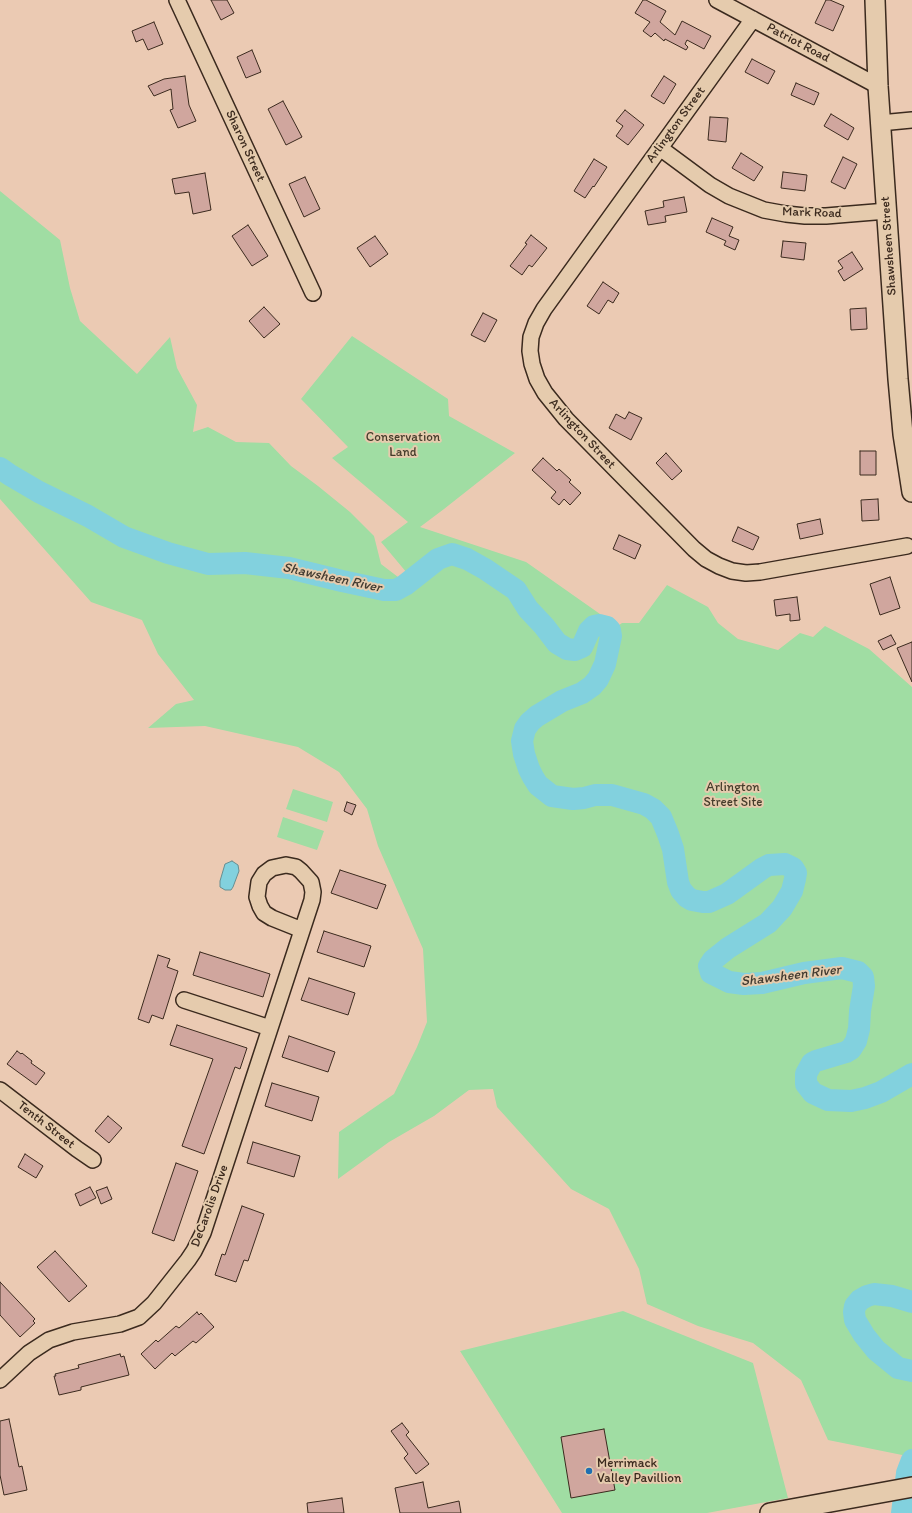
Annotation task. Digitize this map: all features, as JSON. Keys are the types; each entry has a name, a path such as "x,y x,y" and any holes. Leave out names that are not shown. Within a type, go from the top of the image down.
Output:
{"main road":[{"name":"Shawsheen Street","path":"875,0 880,123 900,408 911,483"},
{"path":"770,1513 912,1487"}],"street":[{"name":"Sharon Street","path":"178,0 313,292"},
{"name":"Patriot Road","path":"717,0 878,86"},
{"name":"Arlington Street","path":"752,19 544,309 536,323 532,337 530,351 532,364 537,379 545,393 566,419 694,549 706,559 719,566 732,571 746,573 760,572 907,546"},
{"path":"880,123 912,120"},
{"name":"Mark Road","path":"660,148 710,185 741,201 764,210 805,216 826,216 887,211"},
{"name":"DeCarolis Drive","path":"0,1380 29,1353 50,1340 73,1332 120,1324 138,1317 154,1303 188,1260 202,1232 312,900 313,892 311,882 304,873 296,867 281,865 272,868 264,874 259,882 257,897 260,906 264,913 272,918 302,930"},
{"path":"184,1000 270,1028"},
{"name":"Tenth Street","path":"0,1090 93,1160"}],"green space":[{"path":"0,191 60,240 70,288 80,321 137,374 170,337 177,368 197,405 193,432 208,427 236,442 269,443 291,466 350,512 374,536 381,564 398,577 407,573 381,542 408,522 332,458 348,447 301,399 352,336 448,399 449,416 515,453 420,527 526,562 600,614 609,632 622,623 639,623 667,585 708,607 718,623 738,639 778,650 800,633 813,637 825,626 869,649 912,687 912,1457 828,1440 801,1380 753,1343 698,1326 647,1304 639,1269 609,1209 571,1189 497,1107 493,1089 469,1090 434,1116 389,1142 338,1179 339,1132 394,1094 417,1047 427,1022 423,949 378,846 367,809 339,772 298,747 205,726 148,728 176,704 194,700 158,654 142,620 91,602 0,499"},
{"path":"293,789 333,802 327,822 286,809"},
{"path":"283,817 324,831 317,850 277,837"},
{"path":"623,1311 753,1363 788,1498 707,1513 562,1513 460,1351"}],"water":[{"path":"232,861 238,865 239,871 231,890 225,890 220,887 220,881 225,864"}],"building":[{"path":"211,0 227,0 234,13 221,20"},
{"path":"643,0 646,0 666,11 660,22 675,35 682,21 711,36 704,49 687,40 685,44 688,47 686,50 665,39 664,41 655,33 651,37 643,31 650,22 635,13"},
{"path":"826,0 830,0 844,6 833,31 815,23"},
{"path":"154,22 163,44 148,50 143,39 136,42 132,31"},
{"path":"252,50 261,72 246,78 237,57"},
{"path":"752,59 775,71 768,84 745,72"},
{"path":"185,76 189,105 196,121 178,128 170,110 173,109 171,89 154,96 148,86 164,79"},
{"path":"664,76 676,84 664,104 651,96"},
{"path":"796,83 819,93 814,105 791,95"},
{"path":"283,101 302,137 286,145 268,109"},
{"path":"625,110 644,125 628,145 616,136 623,126 616,121"},
{"path":"831,114 854,128 848,140 824,126"},
{"path":"710,117 728,118 726,142 708,140"},
{"path":"741,153 763,167 754,181 732,168"},
{"path":"843,157 857,164 845,189 831,182"},
{"path":"594,159 607,167 585,198 574,191"},
{"path":"783,172 807,175 805,191 781,188"},
{"path":"205,173 211,210 193,214 189,192 175,194 172,179"},
{"path":"305,177 320,209 304,217 289,184"},
{"path":"684,197 687,212 665,216 666,222 648,225 645,211 664,207 663,201"},
{"path":"712,218 733,227 729,236 739,240 735,250 724,245 726,241 706,232"},
{"path":"248,225 268,256 252,266 232,236"},
{"path":"531,235 547,248 532,267 529,265 522,275 510,266 527,244 525,243"},
{"path":"375,236 388,254 370,267 357,248"},
{"path":"783,241 806,243 804,260 781,257"},
{"path":"852,252 863,269 844,281 838,271 843,268 838,261"},
{"path":"603,282 619,293 613,303 608,300 599,314 587,306"},
{"path":"264,307 280,324 264,338 249,321"},
{"path":"866,308 867,329 851,330 850,309"},
{"path":"483,313 497,320 485,342 471,335"},
{"path":"629,412 642,418 631,440 609,428 616,414 625,419"},
{"path":"860,451 876,451 876,475 860,475"},
{"path":"666,453 682,471 672,480 656,463"},
{"path":"543,458 557,471 559,469 571,480 569,482 581,493 570,505 564,499 559,505 551,498 556,492 532,470"},
{"path":"878,499 879,520 862,521 861,500"},
{"path":"820,519 823,534 800,539 797,524"},
{"path":"738,527 759,537 753,550 732,541"},
{"path":"619,535 641,545 635,559 613,549"},
{"path":"890,577 900,608 880,615 870,584"},
{"path":"797,597 800,620 790,621 790,614 776,616 774,600"},
{"path":"891,635 896,644 883,650 878,641"},
{"path":"912,642 912,682 897,648"},
{"path":"347,802 356,805 352,815 344,811"},
{"path":"340,870 386,885 377,909 331,893"},
{"path":"324,931 371,946 364,967 317,952"},
{"path":"200,952 270,974 263,997 193,975"},
{"path":"158,955 170,959 167,967 178,971 163,1019 152,1015 149,1023 138,1019"},
{"path":"309,978 355,993 348,1015 301,1000"},
{"path":"177,1025 247,1048 240,1069 235,1067 204,1154 182,1146 213,1059 170,1045"},
{"path":"289,1036 335,1052 328,1072 282,1057"},
{"path":"17,1051 21,1054 22,1053 32,1061 31,1063 45,1073 36,1085 7,1064"},
{"path":"272,1083 319,1097 312,1121 265,1106"},
{"path":"108,1116 122,1128 109,1143 95,1131"},
{"path":"253,1142 300,1156 294,1177 247,1163"},
{"path":"25,1154 43,1166 36,1178 18,1167"},
{"path":"176,1163 198,1171 174,1241 152,1233"},
{"path":"90,1187 96,1198 80,1206 75,1194"},
{"path":"107,1187 112,1199 101,1204 96,1191"},
{"path":"242,1206 264,1214 248,1261 244,1260 236,1282 215,1275 222,1254 225,1255"},
{"path":"55,1251 87,1286 69,1302 37,1267"},
{"path":"0,1282 35,1319 33,1321 35,1323 20,1337 0,1315"},
{"path":"197,1312 199,1315 201,1313 214,1327 196,1343 193,1341 175,1356 172,1353 155,1369 141,1354 156,1340 158,1342 176,1326 179,1328"},
{"path":"120,1354 121,1357 124,1356 129,1375 81,1387 81,1390 59,1395 54,1376 56,1376 55,1374 79,1368 78,1365"},
{"path":"9,1419 19,1467 22,1466 27,1490 4,1495 0,1475 0,1421"},
{"path":"402,1423 409,1432 406,1435 429,1464 416,1474 404,1458 408,1454 391,1431"},
{"name":"Merrimack Valley Pavillion","path":"604,1429 615,1490 571,1498 561,1437"},
{"path":"423,1482 428,1508 459,1501 461,1513 400,1513 395,1488"},
{"path":"342,1498 344,1513 308,1513 307,1503"}],"waterway":[{"name":"Shawsheen River","path":"0,468 39,492 88,516 124,537 168,553 208,564 245,563 289,568 384,590 396,590 405,585 438,559 452,554 467,559 485,569 516,590 528,609 557,643 567,649 575,650 582,647 589,631 594,626 599,625 607,627 610,630 611,636 605,664 598,679 592,686 582,693 562,701 537,716 525,729 522,741 524,754 529,769 538,785 552,796 573,799 595,795 612,795 644,804 653,809 661,817 668,834 673,849 678,882 681,890 692,900 709,902 727,894 769,865 785,864 793,868 796,873 792,891 782,908 768,923 728,948 713,960 709,966 711,973 729,982 744,984 762,983 804,973 842,968 858,972 863,977 864,986 859,1029 856,1041 851,1049 846,1052 812,1063 806,1074 806,1084 813,1093 828,1100 851,1101 881,1092 912,1074"},
{"name":"Shawsheen River","path":"912,1302 892,1296 874,1294 860,1300 855,1306 854,1312 855,1320 864,1335 876,1350 898,1368 912,1371"},
{"name":"Shawsheen River","path":"902,1513 907,1473 912,1460"}],"place":[{"name":"Merrimack Valley Pavillion","path":"589,1471"}],"park label":[{"name":"Conservation Land","path":"403,446"},
{"name":"Arlington Street Site","path":"733,796"}]}
